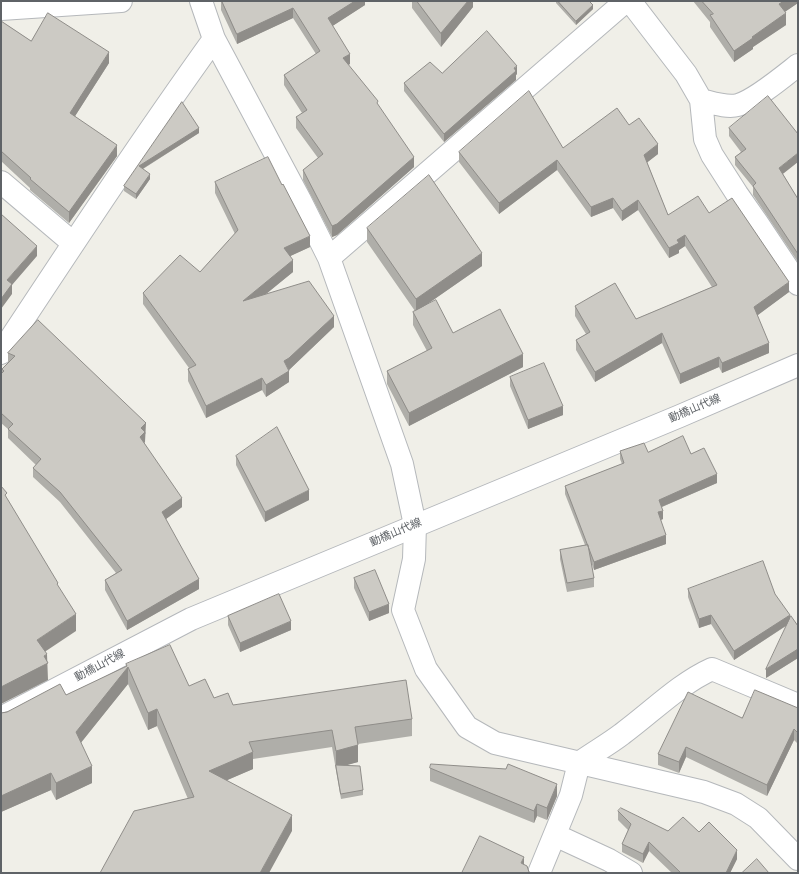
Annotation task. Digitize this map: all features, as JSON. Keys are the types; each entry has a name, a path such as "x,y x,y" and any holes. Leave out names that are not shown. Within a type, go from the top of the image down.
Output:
{"street":[{"path":"1,9 121,1"},
{"path":"200,1 214,39 300,200 328,258 402,464 415,525 414,559 403,610 426,669 467,727 495,743 704,792 736,804 758,818 798,859"},
{"path":"328,258 621,3 686,74 702,100 704,139 712,155 798,284"},
{"path":"1,352 161,112 214,39"},
{"path":"702,100 723,105 738,105 750,100 798,65"},
{"path":"1,182 73,243"},
{"name":"動橋山代線","path":"1,718 191,619 680,416 798,365"},
{"path":"539,873 571,795 579,763 622,734 665,699 700,675 712,669 798,705"},
{"path":"555,835 632,873"}],"building":[{"path":"222,1 355,1 328,18 350,54 343,58 378,101 377,103 414,157 337,224 332,226 303,170 323,154 296,117 307,110 284,75 320,51 293,8 237,34"},
{"path":"417,1 468,1 441,33"},
{"path":"558,1 589,1 593,5 576,21"},
{"path":"702,1 784,1 779,4 786,13 734,51 710,15 713,14"},
{"path":"48,13 109,52 70,113 117,145 69,212 30,179 31,178 1,151 1,21 31,41"},
{"path":"487,31 517,66 514,68 516,71 444,134 404,83 430,62 442,73"},
{"path":"529,91 563,148 617,108 629,125 639,118 658,144 644,155 668,215 698,196 709,213 732,198 789,282 754,307 769,343 722,363 719,357 680,374 662,333 595,372 576,340 590,332 575,306 615,283 636,319 717,285 685,235 677,240 679,243 669,248 638,200 622,211 613,198 591,207 557,160 499,203 459,152"},
{"path":"768,96 798,134 798,153 779,168 798,199 798,254 753,186 756,183 735,157 746,149 729,128"},
{"path":"182,102 199,128 139,166 150,174 136,194 124,186"},
{"path":"268,157 310,236 284,248 293,260 243,301 309,281 334,316 284,361 289,371 266,385 262,378 206,406 188,369 196,365 143,293 180,255 200,272 238,230 215,182"},
{"path":"429,175 482,253 416,299 367,228"},
{"path":"1,214 37,246 7,280 12,284 1,299"},
{"path":"436,300 453,333 500,309 523,354 409,413 387,371 432,348 413,312"},
{"path":"38,320 146,423 141,428 145,432 140,437 182,498 162,512 199,579 127,621 105,580 122,570 60,492 33,468 41,459 8,429 13,424 1,413 1,374 4,371 2,369 15,356 8,353"},
{"path":"544,363 563,406 528,420 510,377"},
{"path":"277,427 309,490 265,512 236,456"},
{"path":"683,436 691,454 704,448 717,474 659,500 663,511 658,512 666,535 594,562 565,486 624,463 620,451 644,443 648,452"},
{"path":"1,486 7,493 5,495 76,614 37,640 47,654 44,656 48,663 1,687"},
{"path":"588,545 594,578 567,583 560,550"},
{"path":"763,561 775,594 790,615 734,651 711,615 699,619 688,589"},
{"path":"375,570 389,604 369,612 354,578"},
{"path":"279,594 291,621 240,643 228,616"},
{"path":"791,616 798,626 798,649 766,669"},
{"path":"170,645 189,686 205,679 214,698 228,693 233,705 406,680 412,719 355,727 358,745 336,751 332,730 249,742 253,752 209,771 292,815 260,873 100,873 134,811 194,797 157,709 148,713 128,667 76,732 92,766 56,783 51,773 1,796 1,713 7,712 60,684 66,695 127,666 126,664"},
{"path":"755,690 798,708 798,733 794,729 767,785 686,747 679,762 658,754 688,692 742,718"},
{"path":"431,764 506,769 508,764 557,784 547,808 537,804 534,811 430,768"},
{"path":"336,765 360,766 363,790 341,794"},
{"path":"621,808 668,831 683,817 699,832 709,822 737,850 726,873 681,873 649,842 643,854 622,844 631,824 618,811"},
{"path":"480,836 524,857 521,863 527,866 529,872 531,873 462,873"},
{"path":"757,859 769,873 742,873"}]}
